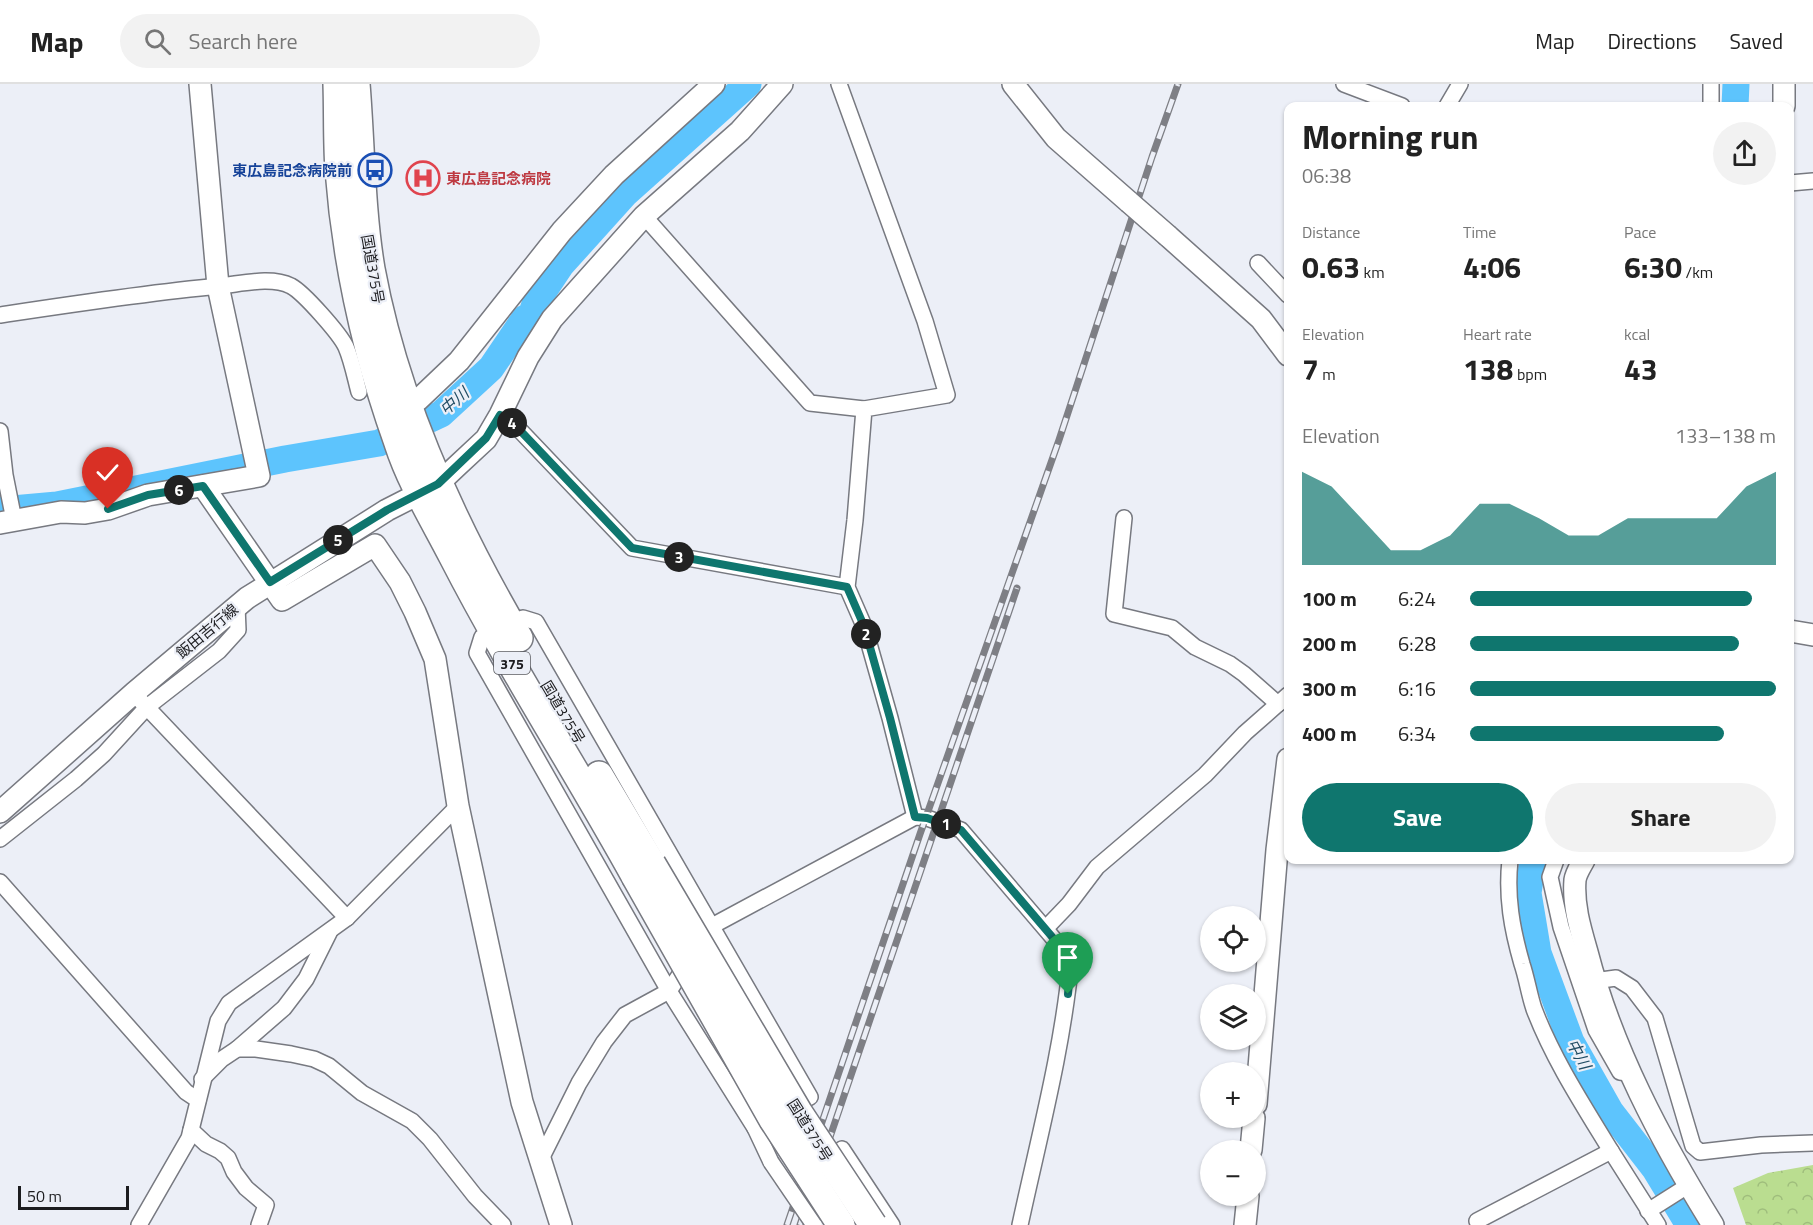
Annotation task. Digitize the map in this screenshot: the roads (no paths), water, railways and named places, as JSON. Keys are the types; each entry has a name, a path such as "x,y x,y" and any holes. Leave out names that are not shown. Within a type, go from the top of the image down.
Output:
{"highway":[{"name":"国道375号","path":"337,84 339,169 362,365 400,407"},
{"name":"国道375号","path":"356,84 364,216 371,270 409,443 429,489 501,627 643,870 873,1225"},
{"name":"国道375号","path":"643,870 773,1120 841,1225"}],"street":[{"path":"0,431 5,475 10,492 9,519 61,512 85,513 108,509 148,495 259,476 218,286 200,84"},
{"path":"400,407 418,400 459,361 562,231 614,175 714,84"},
{"name":"飯田吉行線","path":"0,812 141,700 237,606 270,582 387,510 429,489 486,438 500,415 528,357 552,319 644,216 740,130 782,84"},
{"path":"644,216 810,403 864,409 947,395 925,321 839,84"},
{"path":"1013,84 1056,138 1261,319 1284,350"},
{"path":"1449,102 1460,84"},
{"path":"1711,84 1711,102"},
{"path":"1784,84 1784,102"},
{"path":"1352,85 1392,102"},
{"path":"1794,183 1813,181"},
{"path":"1258,262 1284,291"},
{"path":"0,315 157,292 260,282 280,283 291,286 303,294 362,365 359,392"},
{"path":"864,409 847,587 864,626 915,817"},
{"path":"500,415 513,423 632,548 847,587"},
{"path":"203,486 282,600 375,545 400,582 415,612 435,659 458,806 522,1102 561,1225"},
{"path":"1046,927 1069,904 1097,867 1205,775 1245,733 1283,700 1230,664 1195,647 1172,628 1114,614 1124,518"},
{"path":"755,1128 810,1097 536,622 523,618 501,627 483,637 477,653 669,991 755,1128 771,1162 814,1225"},
{"path":"1794,632 1813,635"},
{"path":"0,840 104,754 141,700 347,918"},
{"path":"1259,1062 1284,792"},
{"path":"139,1225 189,1138 218,1021 228,1003 347,918 458,806"},
{"path":"540,1161 579,1083 604,1042 625,1015 669,991 712,926 915,817 927,818 961,830 1071,959 1061,1036 1020,1225"},
{"path":"1510,864 1508,888 1510,913 1534,1008 1568,1080 1658,1225"},
{"path":"1555,864 1550,877 1561,927 1596,1030 1620,1072 1632,1073"},
{"path":"1582,864 1575,878 1576,911 1594,981 1632,1073 1686,1187 1713,1225"},
{"path":"0,882 186,1092 198,1100"},
{"path":"202,1079 222,1059 237,1049 284,1008 306,979 332,929"},
{"path":"1594,981 1616,978 1632,988 1655,1018 1693,1146 1700,1152 1761,1145 1813,1143"},
{"path":"237,1049 291,1054 314,1059 329,1066 362,1093 412,1120 475,1196 503,1225"},
{"path":"191,1130 206,1144 228,1158 234,1172 246,1188 266,1205 259,1225"},
{"path":"842,1149 892,1225"},
{"path":"1473,1224 1611,1151"},
{"path":"1648,1210 1686,1187"},
{"path":"1245,1225 1247,1206"}],"waterway":[{"name":"中川","path":"0,510 57,505 285,459 379,443 441,414 491,368 525,318 531,316 535,304 561,265 625,194 748,84"},
{"name":"中川","path":"1735,102 1736,84"},
{"name":"中川","path":"1532,864 1528,893 1538,953 1571,1042 1610,1111 1655,1169 1689,1225"}],"railway":[{"path":"787,1225 920,834 1059,440 1178,84"},
{"path":"800,1225 1017,588"}],"place":[{"name":"東広島記念病院前","path":"375,170"},
{"name":"東広島記念病院","path":"423,178"}]}
